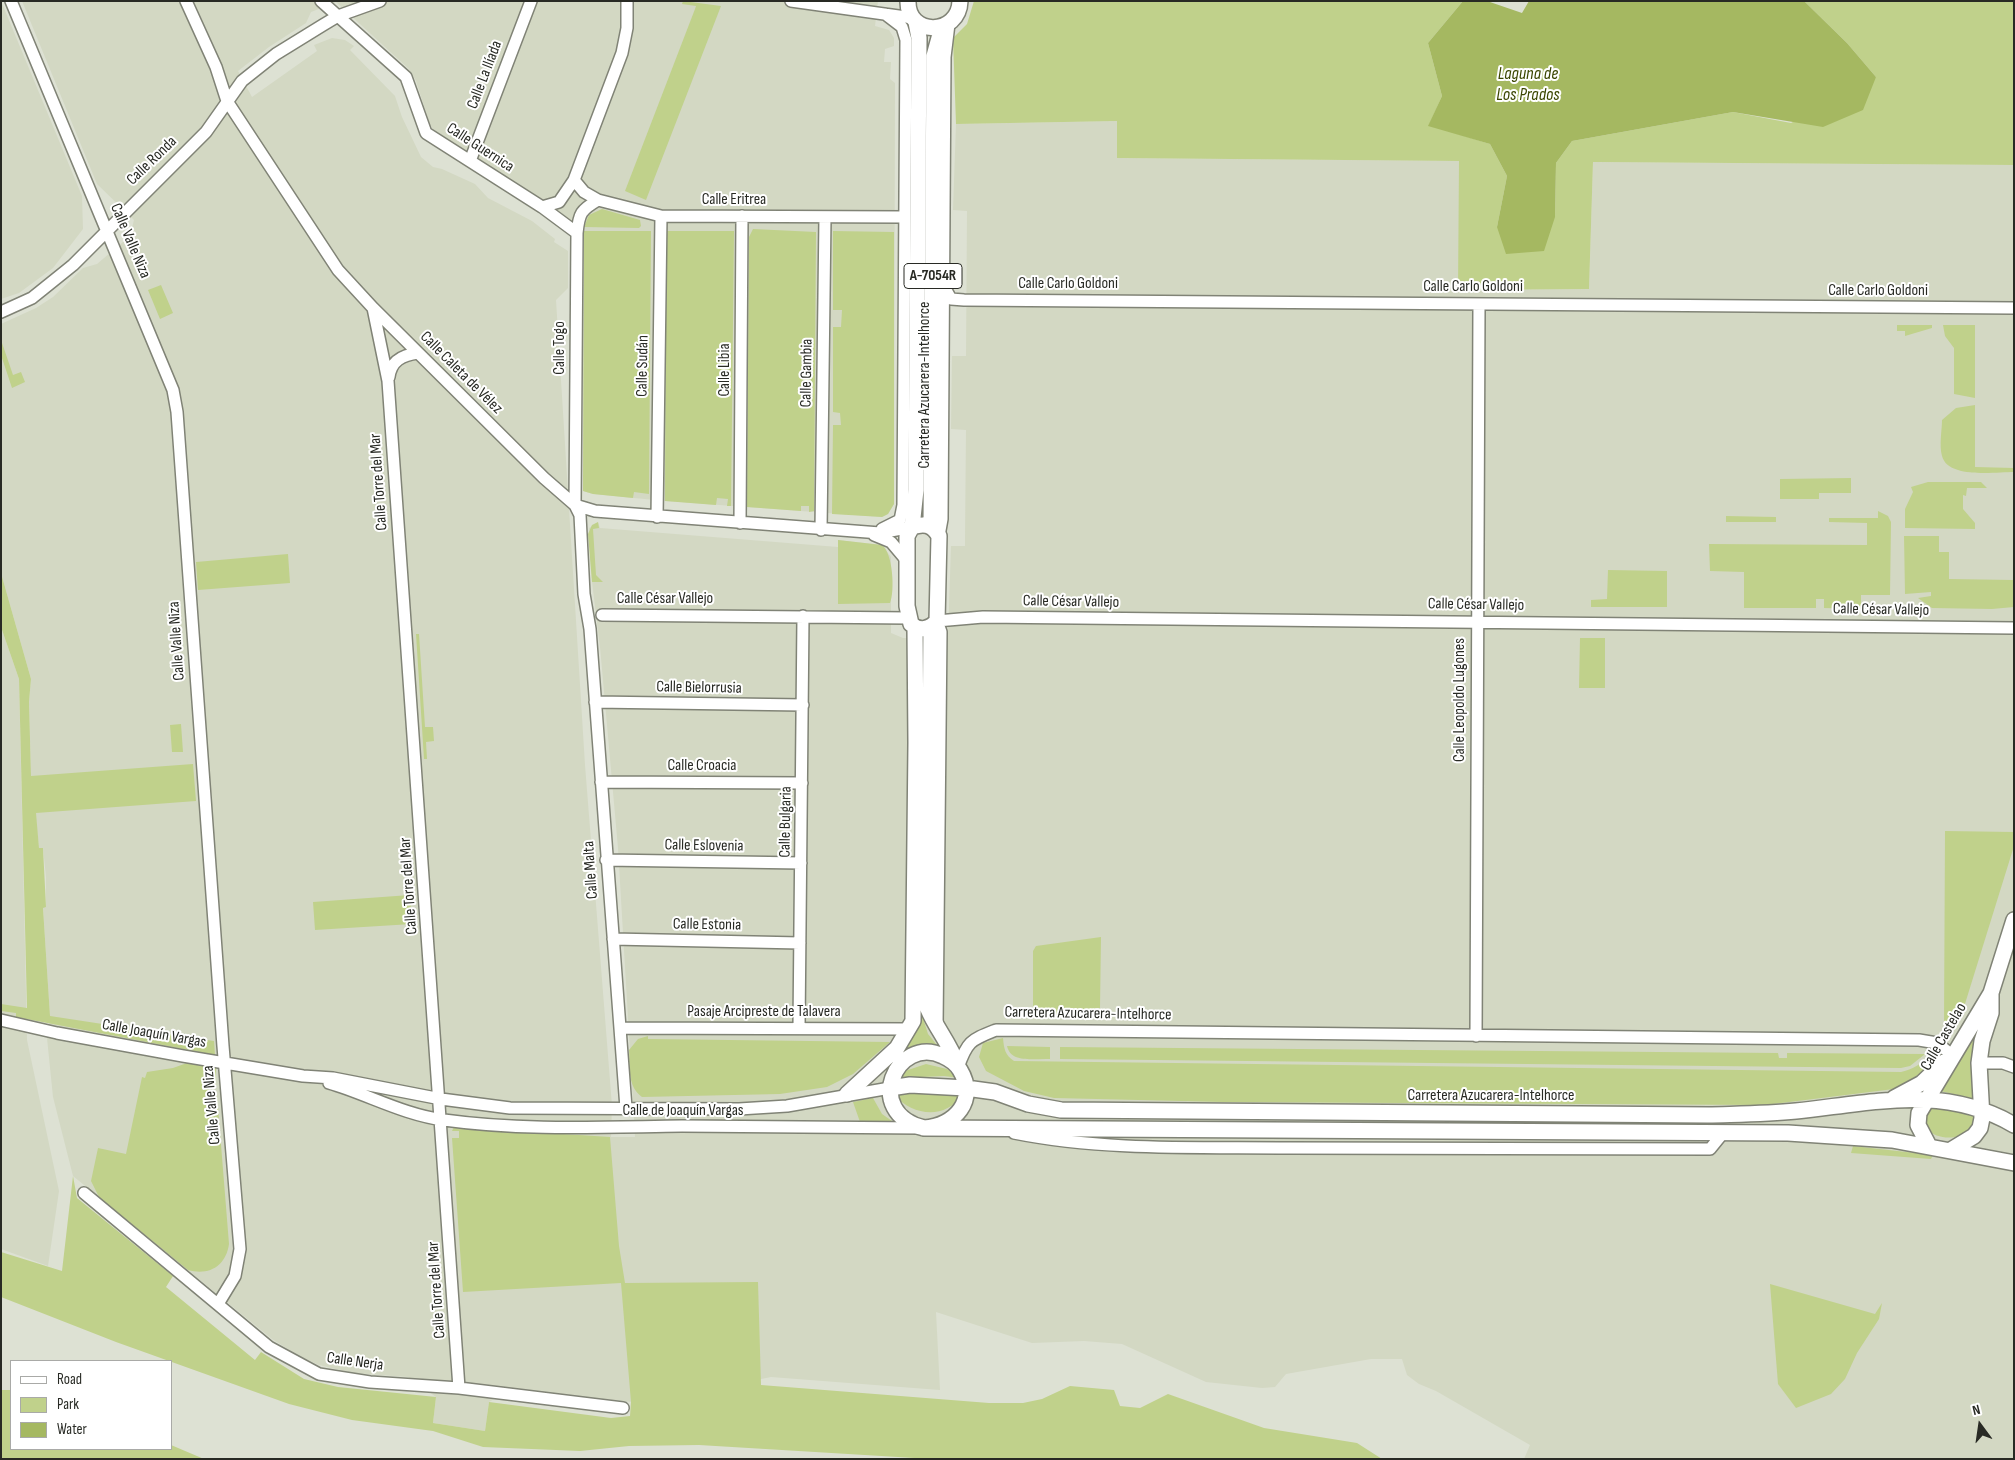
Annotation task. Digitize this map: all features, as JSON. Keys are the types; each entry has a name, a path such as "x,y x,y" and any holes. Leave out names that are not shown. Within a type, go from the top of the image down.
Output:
{"main road":[{"name":"A-7054R","path":"908,1 915,20"},
{"name":"A-7054R","path":"946,26 959,11 960,1"},
{"path":"915,20 928,28 946,26"},
{"name":"Carretera Azucarera-Intelhorce","path":"912,527 914,505 919,38 915,20"},
{"name":"Carretera Azucarera-Intelhorce","path":"935,531 934,56 946,26"},
{"path":"912,527 922,524 935,531"},
{"name":"A-7054R","path":"911,623 907,561 908,536 912,527"},
{"name":"A-7054R","path":"934,624 935,531"},
{"path":"847,1094 897,1048 913,1021 911,623 934,624 928,1009 937,1029 953,1053 966,1088 965,1101 959,1112 950,1122 938,1127 924,1128"},
{"name":"Calle Castelao","path":"1928,1099 1952,1055 1991,992 2014,920"},
{"name":"Calle Castelao","path":"1982,1110 1979,1063 1982,1041 1991,1013 1991,992"},
{"path":"897,1048 896,1070 890,1088 891,1100 899,1115 913,1126 924,1128 995,1130 1723,1133 1848,1136 1929,1146 2014,1163"},
{"path":"896,1070 904,1061 915,1055 927,1052 939,1054 950,1059 958,1068"},
{"path":"1891,1100 1922,1083 1952,1055"},
{"path":"1980,1083 2010,1124"},
{"name":"Carretera Azucarera-Intelhorce","path":"890,1088 910,1085 966,1088 995,1092 1028,1104 1061,1110 1708,1115 1796,1111 1891,1100 1928,1099 1945,1100 1982,1110 2010,1124"},
{"path":"1928,1099 1919,1113 1918,1124 1929,1146"},
{"path":"1951,1150 1974,1136 1980,1128 1982,1110"}],"street":[{"name":"Calle Valle Niza","path":"11,1 173,390 177,412 240,1249 235,1276 218,1304"},
{"name":"Calle Caleta de Vélez","path":"186,1 216,67 228,101 338,270 373,308 544,478 575,505 595,511 821,530 892,532 912,527"},
{"name":"Calle Guernica","path":"321,1 406,77 426,133 542,207 577,233"},
{"name":"Calle Ronda","path":"1,312 32,298 53,283 206,132 242,81 276,54 338,16 380,1"},
{"name":"Calle La Ilíada","path":"470,161 531,1"},
{"path":"542,207 559,202 574,180 622,53 627,28 627,1"},
{"path":"791,1 915,20"},
{"name":"Carretera Azucarera-Intelhorce","path":"870,532 900,520 903,505 906,40 902,27 884,14"},
{"name":"Carretera Azucarera-Intelhorce","path":"905,56 910,48 915,20"},
{"name":"Carretera Azucarera-Intelhorce","path":"935,531 942,510 942,283 946,26"},
{"name":"Calle Eritrea","path":"574,180 584,192 598,200 661,216 904,217"},
{"name":"Calle Togo","path":"575,505 578,218 584,209 598,200"},
{"name":"Calle Sudán","path":"657,517 661,216"},
{"name":"Calle Libia","path":"740,524 742,216"},
{"name":"Calle Gambia","path":"821,530 825,217"},
{"name":"Calle Carlo Goldoni","path":"942,283 951,299 2014,308"},
{"name":"Calle Leopoldo Lugones","path":"1476,1036 1478,304"},
{"name":"Calle Torre del Mar","path":"373,308 388,382 441,1099 459,1388"},
{"name":"Calle Torre del Mar","path":"388,382 390,369 395,361 409,354 418,353"},
{"name":"Carretera Azucarera-Intelhorce","path":"903,469 914,505"},
{"name":"Calle Malta","path":"575,505 580,515 584,594 590,629 626,1108"},
{"name":"Calle Caleta de Vélez","path":"870,532 891,542 907,561"},
{"path":"584,594 591,608 602,615 595,620 590,629"},
{"name":"Calle César Vallejo","path":"602,615 803,616 911,623"},
{"name":"Calle Bulgaria","path":"799,1028 803,616"},
{"name":"Calle César Vallejo","path":"934,624 983,618 1477,621 2014,628"},
{"name":"Calle Bielorrusia","path":"595,702 803,705"},
{"name":"Calle Croacia","path":"601,782 802,783"},
{"name":"Calle Eslovenia","path":"606,860 801,863"},
{"name":"Calle Estonia","path":"613,939 800,943"},
{"name":"Calle Joaquín Vargas","path":"1,1020 225,1063 303,1076 333,1078 441,1099"},
{"name":"Pasaje Arcipreste de Talavera","path":"620,1028 908,1029"},
{"name":"Carretera Azucarera-Intelhorce","path":"958,1068 965,1047 978,1037 996,1030 1919,1040 1937,1043 1952,1055"},
{"path":"1979,1063 2003,1063 2014,1066"},
{"name":"Calle Joaquín Vargas","path":"303,1076 442,1120"},
{"name":"Calle de Joaquín Vargas","path":"441,1099 510,1108 739,1108 787,1106 890,1088"},
{"name":"Calle de Joaquín Vargas","path":"442,1120 571,1129 682,1126 924,1128"},
{"name":"Calle Nerja","path":"84,1194 269,1346 319,1374 370,1382 459,1388 623,1408"}],"shaded area":[{"path":"1,1 82,196 83,229 53,268 19,293 1,299"},
{"path":"22,1 878,1 875,26 889,30 894,38 894,46 885,49 884,62 891,62 890,79 895,83 894,504 888,514 882,517 665,501 593,494 583,491 584,231 525,189 435,131 430,125 416,81 409,69 336,2 311,12 306,23 269,47 238,71 252,97 317,51 314,45 332,38 345,40 354,46 350,50 395,96 402,117 421,157 433,167 442,169 475,184 488,198 532,221 555,239 554,242 568,251 568,288 556,300 585,765 612,1106 611,1137 635,1137 618,848 600,647 592,582 589,528 598,522 600,528 838,547 838,540 882,545 891,557 891,633 903,638 948,638 951,546 965,546 966,430 951,429 952,356 966,356 967,211 953,210 956,124 1117,121 1118,158 1459,161 1459,290 1589,289 1593,162 2014,165 2014,1459 1524,1459 1530,1445 1436,1391 1419,1384 1407,1375 1402,1359 1371,1359 1286,1374 1275,1387 1262,1388 1206,1382 1122,1344 1084,1341 1032,1343 936,1312 940,1390 771,1377 643,1403 521,1391 513,1388 489,1402 485,1431 433,1423 436,1397 408,1377 353,1373 319,1365 299,1356 272,1339 73,1176 53,1097 47,1038 50,1017 43,907 46,907 46,877 43,848 39,848 31,776 29,702 31,679 1,573 1,324 36,308 53,297 83,268 97,264 130,236 134,220 97,184"},
{"path":"1,627 19,679 27,1040 59,1191 48,1266 1,1249"}],"green space":[{"path":"683,1 721,6 646,200 625,191 696,6 682,4"},
{"path":"974,1 1463,1 1428,43 1442,96 1429,125 1490,144 1507,176 1497,227 1555,217 1556,163 1572,141 1733,112 1791,123 1876,77 1847,43 1804,1 2014,1 2014,165 1593,162 1589,289 1458,290 1459,161 1117,158 1117,121 956,124 953,38 967,24"},
{"path":"602,209 640,220 641,226 639,228 584,227 589,215"},
{"path":"753,229 816,232 814,511 809,512 809,506 801,506 801,511 747,507 749,237"},
{"path":"584,231 651,231 649,494 634,492 633,498 593,494 583,491"},
{"path":"666,231 734,231 731,506 727,506 728,499 717,498 716,505 665,501"},
{"path":"833,231 894,232 894,504 888,514 882,517 832,514 833,425 841,425 840,413 833,412 833,327 841,327 842,310 833,310"},
{"path":"161,285 173,313 160,319 148,290"},
{"path":"1897,325 1932,325 1932,328 1905,336 1905,331 1897,331"},
{"path":"1943,325 1975,325 1975,398 1954,394 1954,348 1945,336"},
{"path":"1,340 13,375 21,372 25,382 12,388 1,355"},
{"path":"1975,405 1975,467 2014,468 2014,472 1973,473 1953,468 1946,463 1941,452 1942,420 1956,408"},
{"path":"1851,478 1851,493 1819,493 1819,499 1780,499 1780,479"},
{"path":"1928,482 1981,482 1987,488 1967,488 1966,496 1963,495 1963,509 1975,523 1975,529 1905,528 1905,509 1913,492 1911,487"},
{"path":"1878,511 1888,516 1891,522 1890,595 1861,595 1861,609 1824,608 1824,599 1816,599 1816,608 1744,608 1744,572 1710,571 1709,544 1867,545 1867,523 1829,522 1829,518 1878,518"},
{"path":"1726,516 1776,517 1776,522 1726,522"},
{"path":"598,522 599,528 593,529 596,575 603,582 592,582 588,534 592,525"},
{"path":"1904,536 1939,536 1939,552 1949,552 1949,579 2014,580 2014,607 1992,609 1932,608 1918,598 1931,596 1931,592 1905,594"},
{"path":"838,540 882,545 886,549 892,572 892,597 890,603 838,604"},
{"path":"288,554 290,583 198,590 196,562"},
{"path":"1608,570 1667,571 1667,607 1591,607 1591,600 1607,599"},
{"path":"1,573 31,679 29,702 31,776 193,764 196,801 36,813 39,848 43,848 46,907 43,908 50,1016 214,1041 215,1055 16,1017 16,1013 1,1011 1,1004 27,1008 19,679 1,627"},
{"path":"416,634 419,634 425,727 433,727 434,741 426,742 427,759 424,759"},
{"path":"1580,638 1605,638 1605,688 1579,688"},
{"path":"181,724 183,752 172,752 170,725"},
{"path":"1945,831 2014,832 2014,846 1964,1007 1958,1016 1944,1023"},
{"path":"410,895 412,924 315,930 313,902"},
{"path":"1101,937 1100,1008 1095,1008 1095,1016 1033,1015 1033,951 1036,946"},
{"path":"920,1015 922,1015 928,1034 937,1045 916,1046 904,1050"},
{"path":"1980,1019 1976,1099 1940,1091"},
{"path":"648,1036 648,1039 890,1042 853,1074 827,1087 780,1094 642,1097 637,1093 632,1082 629,1050 638,1039"},
{"path":"1003,1038 1006,1051 1014,1061 1901,1072 1917,1066 1930,1053 1931,1057 1922,1073 1894,1089 1765,1105 1223,1102 1054,1098 1024,1091 986,1071 979,1057 983,1043"},
{"path":"1007,1046 1050,1047 1050,1059 1018,1058 1009,1052"},
{"path":"1060,1047 1778,1053 1779,1058 1787,1058 1787,1053 1925,1054 1910,1066 1901,1068 1060,1059"},
{"path":"187,1063 216,1067 216,1087 208,1090 210,1096 217,1095 229,1244 227,1252 220,1263 203,1272 188,1270 99,1197 91,1181 98,1148 126,1154 142,1077 145,1078 147,1072 173,1068"},
{"path":"926,1064 947,1069 960,1078 944,1076 898,1078 905,1071"},
{"path":"930,1092 962,1095 947,1108 938,1112 929,1112 919,1111 910,1107 894,1095"},
{"path":"873,1098 882,1114 892,1121 860,1122 853,1102"},
{"path":"1931,1106 1974,1115 1972,1126 1965,1134 1954,1137 1943,1137 1933,1134 1926,1127 1925,1118"},
{"path":"454,1127 610,1137 619,1246 625,1283 758,1282 761,1385 989,1403 1023,1403 1042,1399 1070,1386 1114,1390 1120,1406 1140,1408 1168,1394 1264,1428 1357,1443 1382,1459 931,1459 699,1445 629,1446 580,1451 483,1447 433,1431 352,1420 289,1404 172,1362 172,1360 166,1360 116,1342 1,1297 1,1252 62,1271 73,1176 77,1198 173,1276 166,1287 255,1360 261,1352 304,1379 338,1387 436,1397 433,1423 485,1431 489,1402 611,1418 630,1416 631,1402 621,1283 463,1292 452,1138 459,1138 459,1131 452,1131"},
{"path":"1853,1146 1933,1155 1931,1159 1851,1153"},
{"path":"1770,1284 1875,1314 1882,1303 1879,1319 1857,1353 1845,1379 1831,1394 1796,1408 1778,1384"},
{"path":"1,1390 10,1390 10,1450 172,1450 172,1445 204,1459 1,1459"}],"water":[{"name":"Laguna de Los Prados","path":"1463,1 1487,1 1522,13 1529,1 1804,1 1847,43 1876,77 1863,110 1823,127 1733,112 1572,141 1556,163 1555,217 1544,251 1506,254 1497,227 1507,176 1490,144 1428,126 1442,96 1428,43"}]}
